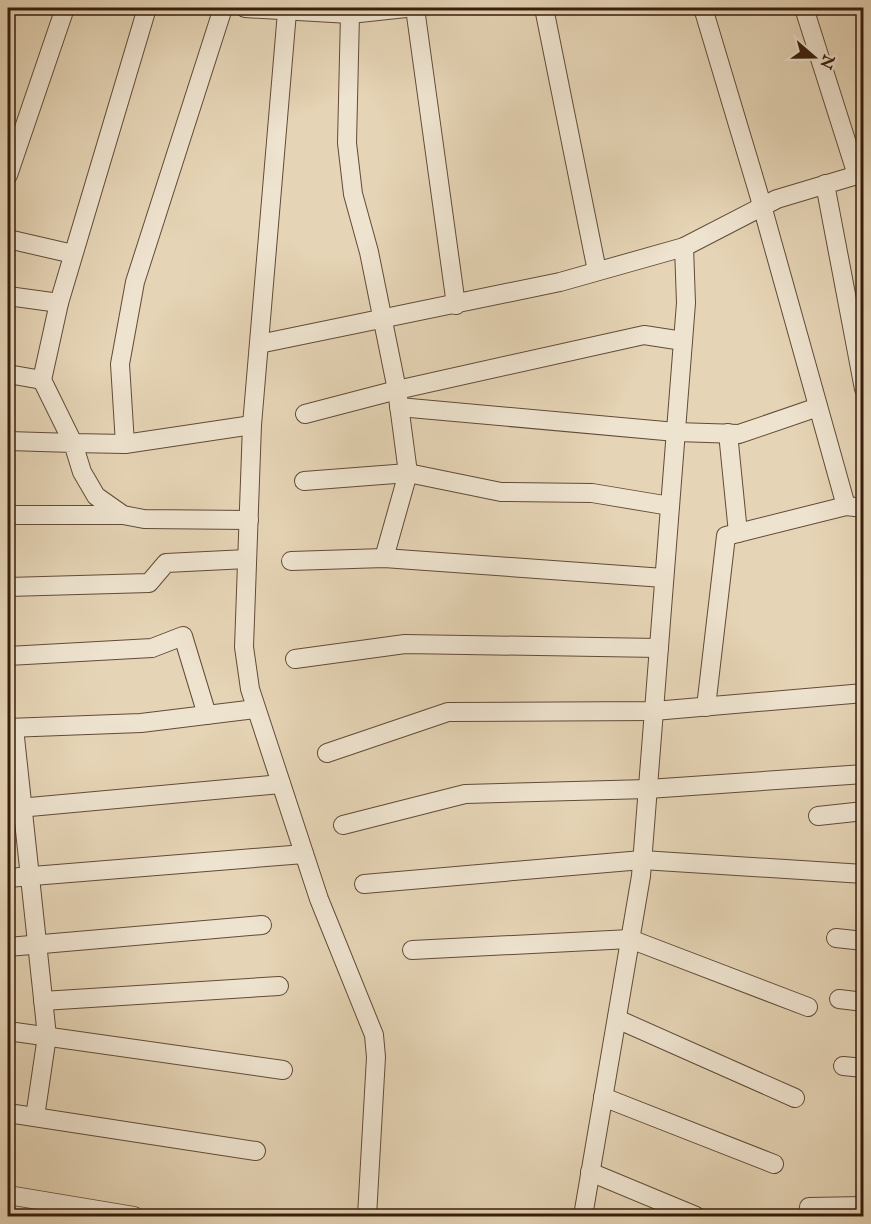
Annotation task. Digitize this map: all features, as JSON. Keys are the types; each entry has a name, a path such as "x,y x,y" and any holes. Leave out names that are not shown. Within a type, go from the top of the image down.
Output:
{"street":[{"path":"8,175 65,8"},
{"path":"123,515 96,496 82,472 73,443 42,380 58,303 147,8"},
{"path":"125,444 120,364 135,282 223,8"},
{"path":"245,8 287,12 326,10 350,15 406,8"},
{"path":"415,8 456,306"},
{"path":"544,8 597,272"},
{"path":"703,8 818,407 855,507 726,536 706,707"},
{"path":"259,344 456,306 597,272 684,247 777,199 860,174 804,8"},
{"path":"287,12 252,425 244,647 250,689 319,899 374,1035 376,1057 367,1216"},
{"path":"350,15 347,143 353,194 369,252 383,320 398,398 408,472 384,558"},
{"path":"825,184 864,389"},
{"path":"8,239 73,254"},
{"path":"583,1216 642,860 686,303 684,247"},
{"path":"8,296 58,303"},
{"path":"305,414 398,398 644,335 683,341"},
{"path":"8,375 42,380"},
{"path":"398,398 676,432 739,434 818,407"},
{"path":"8,441 125,444 252,425"},
{"path":"728,433 738,533"},
{"path":"304,481 408,472 501,492 592,493 670,506"},
{"path":"8,515 123,515 144,519 249,520"},
{"path":"291,561 384,558 664,578"},
{"path":"8,586 149,583 166,563 247,559"},
{"path":"8,656 152,648 183,636 207,715"},
{"path":"295,660 405,644 659,648"},
{"path":"327,753 448,712 654,711 864,693"},
{"path":"35,1117 47,1036 30,877 15,808 11,728 141,723 256,709"},
{"path":"343,825 465,794 648,789 864,774"},
{"path":"15,808 281,784"},
{"path":"818,816 864,811"},
{"path":"8,878 304,854"},
{"path":"364,884 642,860 864,874"},
{"path":"8,947 262,925"},
{"path":"836,938 864,941"},
{"path":"412,950 630,939 808,1007"},
{"path":"43,1001 279,986"},
{"path":"839,999 864,1002"},
{"path":"616,1019 795,1098"},
{"path":"8,1031 283,1070"},
{"path":"843,1066 864,1068"},
{"path":"603,1096 774,1164"},
{"path":"8,1113 256,1151"},
{"path":"590,1172 696,1216"},
{"path":"8,1195 134,1216"},
{"path":"809,1207 864,1206"}]}
